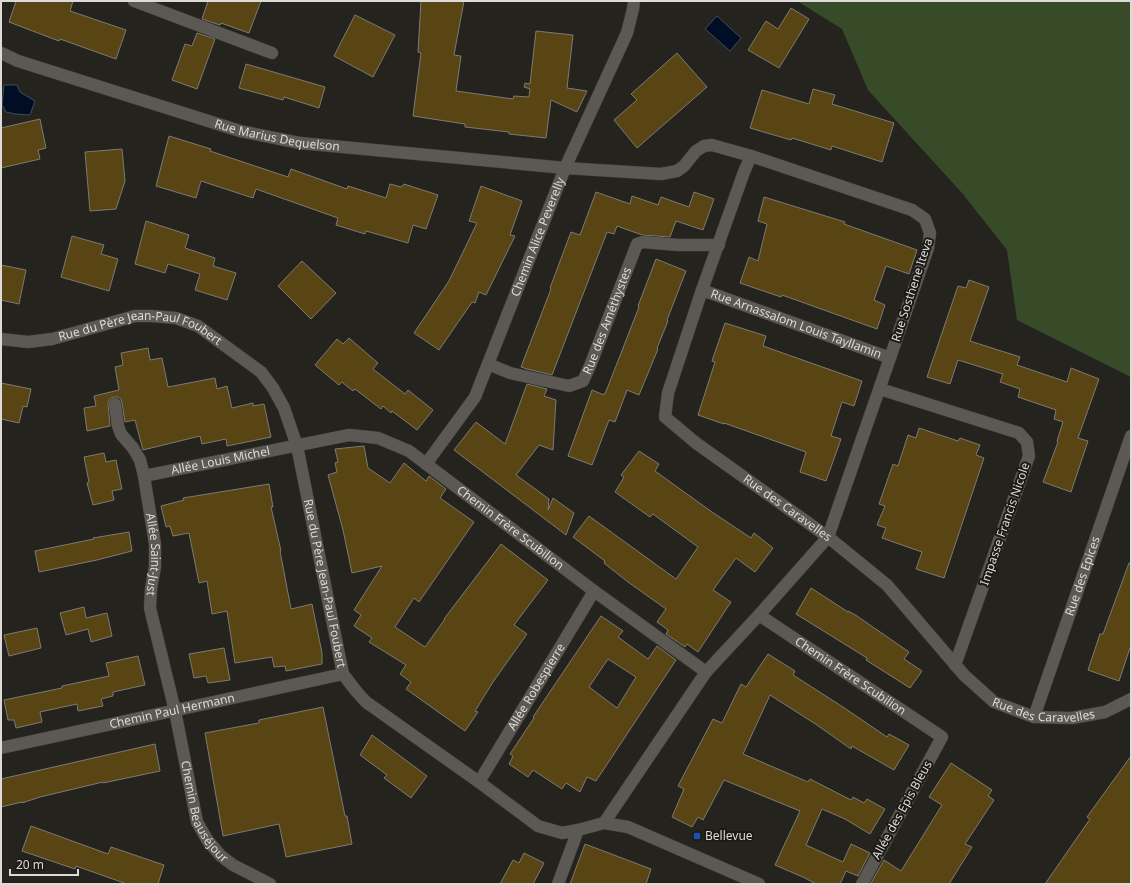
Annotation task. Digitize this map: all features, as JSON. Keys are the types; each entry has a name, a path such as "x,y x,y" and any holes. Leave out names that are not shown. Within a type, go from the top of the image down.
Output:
{"street":[{"path":"134,1 272,53"},
{"name":"Chemin Alice Peverelly","path":"426,464 475,397 565,168 627,33 634,1"},
{"name":"Rue Marius Dequelson","path":"1,53 18,61 240,131 300,143 565,168 661,174 677,171 684,166 696,151 704,146 712,145 751,156"},
{"name":"Rue des Caravelles","path":"751,156 702,290 668,393 665,417 696,443 828,537 887,585 964,676 994,702 1034,717 1072,718 1105,712 1131,699"},
{"name":"Rue Sosthene Iteva","path":"751,156 912,210 925,219 930,233 928,248 828,537"},
{"name":"Rue des Améthystes","path":"488,364 510,373 568,386 583,381 637,244 643,242 678,245 718,245"},
{"name":"Rue Arnassalom Louis Tayllamin","path":"702,290 890,358"},
{"name":"Rue du Père Jean-Paul Foubert","path":"1,340 28,342 52,339 135,316 176,318 198,326 261,372 273,388 284,408 297,446 343,674 356,692 366,702 538,826 562,833 604,823 628,827 759,884"},
{"name":"Impasse Francis Nicole","path":"880,388 1019,433 1027,442 1029,456 955,665"},
{"name":"Allée Saint-Just","path":"115,404 118,426 121,434 140,460 144,476 155,544 155,567 150,589 150,608 175,711"},
{"name":"Chemin Frère Scubilion","path":"297,446 349,435 378,438 409,451 594,591 706,672"},
{"name":"Rue des Epices","path":"1034,717 1131,436"},
{"name":"Allée Louis Michel","path":"144,476 297,446"},
{"path":"604,823 706,672 828,537"},
{"name":"Allée Robespierre","path":"479,782 594,591"},
{"name":"Chemin Frère Scubilion","path":"759,615 942,737"},
{"name":"Chemin Paul Hermann","path":"1,748 343,674"},
{"name":"Chemin Beauséjour","path":"175,711 197,822 208,841 221,856 233,865 270,884"},
{"name":"Allée des Epis Bleus","path":"862,884 942,737"},
{"path":"558,884 578,830"}],"green space":[{"path":"797,1 1131,1 1131,377 1017,320 1007,250 962,193 868,90 842,29"}],"water":[{"path":"717,16 741,38 730,51 705,29"},
{"path":"4,85 17,85 20,92 35,101 30,115 6,112 2,105"}],"building":[{"path":"16,1 73,1 70,11 126,30 116,59 60,39 59,41 9,22"},
{"path":"208,1 261,1 249,33 221,23 220,25 202,19"},
{"path":"421,1 464,1 454,55 461,56 456,91 513,99 514,96 529,97 530,89 524,87 525,83 530,84 536,31 573,35 567,88 587,91 577,112 551,100 546,138 465,127 465,124 413,116 421,53 418,52"},
{"path":"791,8 809,19 779,68 748,50 766,21 778,29"},
{"path":"355,15 395,35 373,77 334,56"},
{"path":"197,33 215,39 197,89 172,80 185,44 192,46"},
{"path":"677,53 707,87 637,148 614,120 637,100 631,94"},
{"path":"246,64 325,87 319,108 284,97 283,100 239,88"},
{"path":"813,89 835,95 832,104 894,123 882,162 832,146 831,150 792,138 791,140 750,128 762,90 809,104"},
{"path":"40,119 46,148 38,150 40,159 1,168 1,128"},
{"path":"169,136 211,149 210,151 288,177 291,169 347,189 348,186 386,198 390,184 401,187 404,184 438,195 426,229 413,225 408,243 366,231 365,234 336,225 338,218 256,189 253,198 201,181 196,198 156,186"},
{"path":"122,149 125,181 116,209 90,211 85,152"},
{"path":"481,186 522,201 510,235 515,236 486,295 479,292 475,303 472,302 439,350 414,333 449,281 477,223 469,221"},
{"path":"596,192 630,204 632,196 658,205 661,197 689,207 694,192 714,199 703,230 676,221 670,237 642,235 617,226 614,234 607,232 552,375 521,367 571,232 580,235"},
{"path":"764,197 845,222 844,224 917,250 909,274 886,266 874,300 885,305 877,329 782,295 781,297 740,283 749,257 758,261 767,224 758,221"},
{"path":"146,221 189,235 185,248 215,258 213,266 236,273 227,300 195,290 200,274 168,264 165,273 135,264"},
{"path":"72,236 104,245 101,254 118,259 109,291 61,277"},
{"path":"656,259 686,271 667,320 668,321 657,348 658,349 639,395 627,390 615,422 609,420 592,465 568,456 592,390 604,395 607,389"},
{"path":"302,261 336,293 311,319 278,286"},
{"path":"1,265 26,270 19,304 1,300"},
{"path":"969,280 989,287 970,341 1020,357 1017,365 1067,382 1071,368 1099,379 1078,438 1088,441 1071,492 1043,482 1058,442 1057,441 1063,422 1054,419 1056,410 1018,397 1020,389 1000,382 1003,374 958,360 950,384 927,377 958,286 966,288"},
{"path":"725,323 766,336 763,346 862,381 854,406 842,402 831,436 841,439 826,481 800,472 806,452 698,415 715,362 712,361"},
{"path":"349,338 378,363 373,369 405,394 408,390 433,410 417,430 392,411 391,413 383,406 381,409 355,389 353,391 342,382 339,385 315,365 337,339 343,344"},
{"path":"148,348 150,360 162,358 168,387 215,378 217,389 227,386 232,408 253,403 253,406 264,404 271,437 227,446 226,439 202,444 200,436 143,450 135,420 125,422 121,399 118,397 111,398 108,402 110,426 87,431 84,408 96,406 94,396 119,390 115,367 123,365 121,353"},
{"path":"1,383 31,389 27,407 23,406 19,423 1,419"},
{"path":"527,384 547,389 544,396 556,400 553,450 539,445 516,475 549,499 548,510 553,498 574,513 566,535 454,450 476,422 505,444"},
{"path":"919,428 958,441 960,438 980,445 976,455 984,458 944,578 916,569 922,552 882,538 886,528 877,525 885,506 879,504 893,464 898,466 908,435 916,438"},
{"path":"364,446 368,468 390,483 404,463 426,481 429,476 446,489 440,498 474,522 419,602 414,598 395,627 425,647 444,619 501,544 548,580 514,625 527,634 493,682 475,711 478,712 465,731 406,689 411,682 400,674 406,665 369,642 372,638 354,626 361,615 354,610 382,566 352,573 343,530 328,475 337,472 335,463 338,462 335,449"},
{"path":"639,451 659,464 655,471 751,538 754,533 773,548 755,572 736,558 713,590 731,602 698,652 687,644 685,647 666,634 668,630 657,622 666,609 628,582 604,563 605,561 573,537 589,516 676,579 698,547 653,514 650,517 615,492 624,477 621,475"},
{"path":"104,453 106,462 116,460 122,489 112,491 114,500 93,505 87,483 89,482 84,457"},
{"path":"269,484 273,507 271,507 281,551 291,609 312,604 322,653 322,664 286,671 285,666 274,667 272,657 235,663 227,611 212,614 207,581 199,583 189,533 173,536 170,526 166,527 161,506 184,500 183,498"},
{"path":"129,532 132,551 39,572 35,551 94,539 93,538"},
{"path":"1129,563 1131,563 1131,645 1119,681 1088,670 1100,634 1103,634"},
{"path":"811,588 848,612 857,616 909,652 904,659 922,671 910,688 866,660 867,658 796,614"},
{"path":"84,607 86,618 107,613 112,636 91,642 88,629 66,635 60,613"},
{"path":"601,616 623,631 618,637 648,659 657,646 676,660 596,781 587,777 580,792 566,783 562,789 533,770 528,777 509,764 513,756 510,754 534,718 533,717","holes":["608,659 636,677 617,708 589,687"]},
{"path":"37,628 41,648 9,656 4,635"},
{"path":"224,648 230,680 208,683 206,676 194,678 189,654"},
{"path":"768,654 795,671 793,675 887,737 889,734 909,745 894,770 852,746 851,749 770,695 743,754 808,782 810,779 851,800 853,797 864,803 867,799 885,809 870,834 845,819 822,809 806,845 843,862 851,844 870,853 858,876 846,871 840,884 816,884 775,865 800,811 724,780 703,820 698,817 692,827 672,817 684,789 678,786 713,719 722,723 741,684 746,687"},
{"path":"138,656 145,685 113,692 113,696 101,699 103,706 78,711 77,704 40,712 42,722 16,728 14,720 8,720 4,700 62,688 62,686 109,676 106,663"},
{"path":"323,707 352,844 286,857 279,824 223,836 205,733 259,723 259,720"},
{"path":"372,735 427,776 411,798 384,778 387,775 360,755"},
{"path":"155,744 160,771 103,782 1,807 1,779"},
{"path":"1131,756 1131,884 1045,884 1090,819 1087,817"},
{"path":"951,763 992,790 988,796 994,800 965,844 972,847 949,884 871,883 884,860 901,871 942,805 929,797"},
{"path":"31,826 108,854 111,847 164,865 158,884 127,884 76,866 75,869 22,851"},
{"path":"585,844 651,869 646,884 570,884"},
{"path":"524,853 544,863 533,884 500,884 513,860 519,863"}],"place":[{"name":"Bellevue","path":"697,836"}]}
